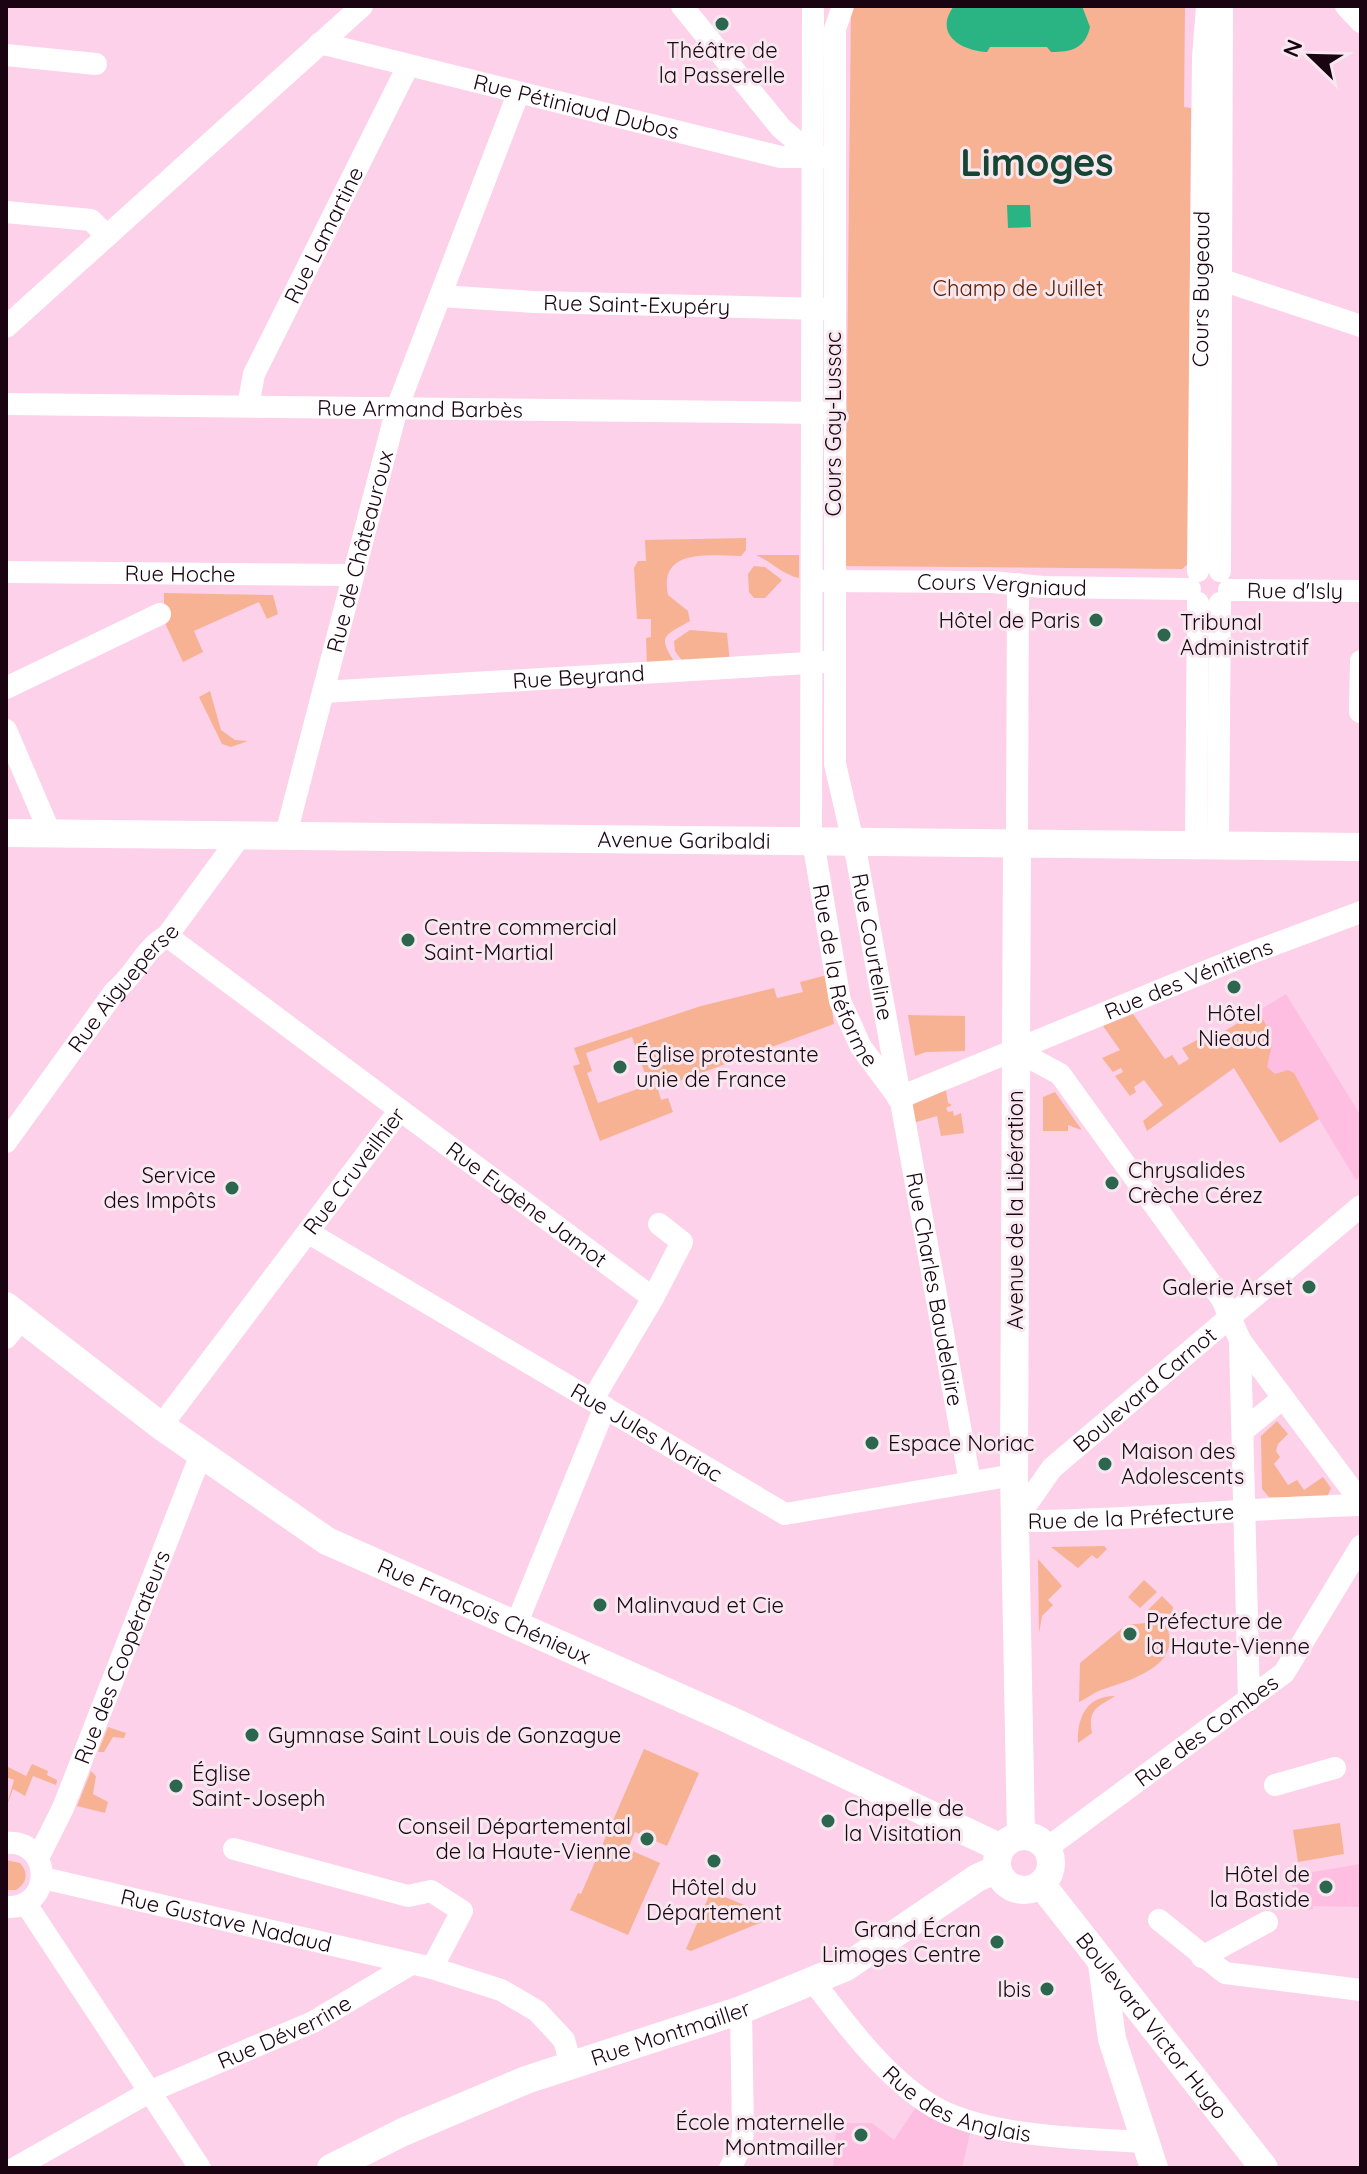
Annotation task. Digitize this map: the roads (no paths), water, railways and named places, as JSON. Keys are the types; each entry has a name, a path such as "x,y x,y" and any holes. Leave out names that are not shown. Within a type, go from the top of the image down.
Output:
{"main road":[{"name":"Avenue Garibaldi","path":"6,833 1361,847"},
{"name":"Avenue de la Libération","path":"1006,1851 1015,1521 1017,845"},
{"name":"Rue François Chénieux","path":"11,1321 327,1541 866,1782 1006,1851"},
{"path":"1036,1838 1047,1848 1051,1866 1041,1884 1029,1890 1016,1889 1005,1882 1006,1851 1036,1838"},
{"name":"Rue Montmailler","path":"331,2168 403,2132 571,2064 741,2010 846,1967 977,1878 1006,1851"},
{"name":"Boulevard Victor Hugo","path":"1041,1884 1264,2168"},
{"path":"1101,1961 1118,2052 1150,2155"},
{"path":"1118,2052 1127,2023 1141,2011"}],"street":[{"path":"6,327 362,6"},
{"path":"682,6 781,128 824,157"},
{"name":"Cours Gay-Lussac","path":"813,6 824,157"},
{"name":"Cours Gay-Lussac","path":"813,842 823,662 824,157 835,29 843,6"},
{"name":"Cours Bugeaud","path":"1207,6 1211,276 1207,844"},
{"name":"Cours Bugeaud","path":"1211,276 1222,6"},
{"path":"1346,6 1361,22"},
{"name":"Rue Pétiniaud Dubos","path":"320,43 781,157 824,157"},
{"path":"6,55 96,64"},
{"name":"Rue Lamartine","path":"248,406 254,374 408,66"},
{"name":"Rue de Châteauroux","path":"286,834 397,408 518,94"},
{"path":"6,212 91,220 107,236"},
{"path":"1211,276 1361,326"},
{"name":"Rue Saint-Exupéry","path":"441,296 823,309"},
{"name":"Rue Armand Barbès","path":"6,404 823,413"},
{"name":"Rue Hoche","path":"6,572 353,575"},
{"name":"Cours Vergniaud","path":"823,582 1209,588"},
{"name":"Avenue de la Libération","path":"1017,845 1018,584"},
{"name":"Rue d'Isly","path":"1209,588 1361,591"},
{"path":"6,688 160,614"},
{"path":"1360,712 1361,661"},
{"name":"Cours Gay-Lussac","path":"823,662 835,764 853,842"},
{"name":"Rue Beyrand","path":"323,692 823,662"},
{"path":"6,730 50,833"},
{"name":"Rue Aigueperse","path":"6,1142 115,991 132,978 152,949 167,936 241,835"},
{"name":"Rue de la Réforme","path":"813,842 840,1001 861,1047 898,1098"},
{"name":"Rue Courteline","path":"853,842 898,1098"},
{"name":"Rue des Vénitiens","path":"898,1098 1236,958 1361,912"},
{"name":"Rue Cruveilhier","path":"161,1426 400,1110 167,936"},
{"path":"1015,1050 1060,1074 1219,1294 1235,1331 1361,1503"},
{"name":"Rue Charles Baudelaire","path":"898,1098 970,1482"},
{"name":"Rue Eugène Jamot","path":"400,1110 653,1298"},
{"name":"Boulevard Carnot","path":"1015,1521 1052,1468 1235,1331 1361,1206"},
{"path":"516,1625 599,1403 682,1242 659,1224"},
{"name":"Rue Jules Noriac","path":"309,1233 785,1514 1014,1475"},
{"path":"1235,1331 1244,1430 1249,1700"},
{"path":"1244,1430 1283,1398"},
{"name":"Rue des Coopérateurs","path":"16,1905 38,1894 41,1868 63,1808 201,1454"},
{"name":"Rue de la Préfecture","path":"1015,1521 1225,1514 1245,1509 1361,1503"},
{"name":"Rue des Combes","path":"1047,1848 1249,1700 1291,1665 1361,1546"},
{"path":"1275,1785 1335,1768"},
{"name":"Rue Gustave Nadaud","path":"6,1843 21,1844 41,1868 421,1966 501,1990 537,2011 564,2040 571,2064"},
{"path":"234,1849 408,1896 431,1891 462,1911 421,1966"},
{"path":"16,1905 151,2091 200,2168"},
{"path":"1159,1920 1225,1973 1361,1990"},
{"path":"1202,1957 1267,1922"},
{"name":"Rue Déverrine","path":"15,2168 151,2091 313,2022 421,1966"},
{"name":"Rue des Anglais","path":"813,1981 889,2069 911,2091 939,2111 997,2131 1150,2155"},
{"path":"730,2168 741,2147 743,2132 741,2010"}],"place":[{"name":"Théâtre de la Passerelle","path":"722,24"},
{"name":"Hôtel de Paris","path":"1096,620"},
{"name":"Tribunal Administratif","path":"1164,635"},
{"name":"Centre commercial Saint-Martial","path":"408,940"},
{"name":"Hôtel Nieaud","path":"1234,987"},
{"name":"Église protestante unie de France","path":"620,1067"},
{"name":"Chrysalides Crèche Cérez","path":"1112,1183"},
{"name":"Service des Impôts","path":"232,1188"},
{"name":"Galerie Arset","path":"1309,1287"},
{"name":"Espace Noriac","path":"872,1443"},
{"name":"Maison des Adolescents","path":"1105,1464"},
{"name":"Malinvaud et Cie","path":"600,1605"},
{"name":"Préfecture de la Haute-Vienne","path":"1130,1634"},
{"name":"Gymnase Saint Louis de Gonzague","path":"252,1735"},
{"name":"Église Saint-Joseph","path":"176,1786"},
{"name":"Chapelle de la Visitation","path":"828,1821"},
{"name":"Conseil Départemental de la Haute-Vienne","path":"647,1839"},
{"name":"Hôtel du Département","path":"714,1861"},
{"name":"Hôtel de la Bastide","path":"1326,1887"},
{"name":"Grand Écran Limoges Centre","path":"997,1942"},
{"name":"Ibis","path":"1047,1989"},
{"name":"École maternelle Montmailler","path":"861,2135"}],"district":[{"name":"Limoges","path":"1037,162"}],"park label":[{"name":"Champ de Juillet","path":"1018,288"}]}
